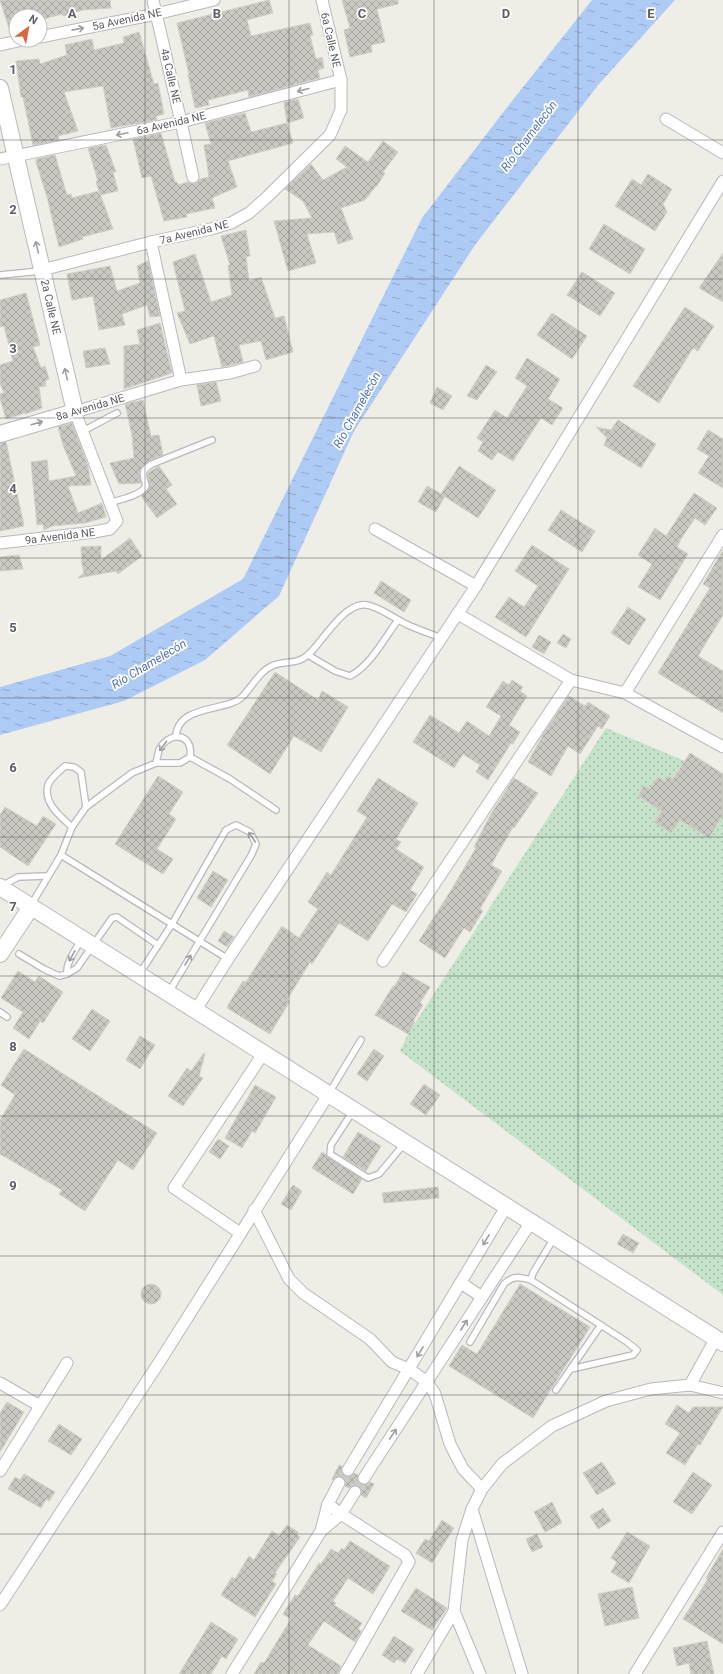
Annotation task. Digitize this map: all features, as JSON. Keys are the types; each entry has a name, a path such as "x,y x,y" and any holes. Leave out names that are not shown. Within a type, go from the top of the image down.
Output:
{"street":[{"name":"4a Calle NE","path":"153,0 182,122 193,177"},
{"name":"5a Avenida NE","path":"48,35 156,14 214,0"},
{"name":"6a Calle NE","path":"322,0 340,80"},
{"name":"6a Avenida NE","path":"0,159 182,122 340,80"},
{"name":"7a Avenida NE","path":"42,270 151,242 211,230 231,223 249,213 330,134 340,110 340,80"},
{"name":"2a Calle NE","path":"0,88 75,412 117,521"},
{"path":"666,119 723,153"},
{"path":"195,1011 476,586 723,180"},
{"path":"151,242 181,380"},
{"name":"8a Avenida NE","path":"0,434 181,380 230,373 255,366"},
{"name":"9a Avenida NE","path":"0,543 110,529 117,521"},
{"path":"375,529 476,586"},
{"path":"625,693 723,535"},
{"path":"458,614 571,680 625,693 723,747"},
{"path":"383,961 571,680"},
{"path":"0,887 719,1341 690,1385"},
{"path":"1,948 30,907"},
{"path":"240,1233 174,1188 263,1054"},
{"path":"0,1605 160,1361 328,1095"},
{"path":"506,1207 351,1465 366,1474 531,1222"},
{"path":"254,1210 289,1279 303,1293 370,1339 392,1362 409,1370 427,1382 436,1394 450,1444 463,1469 482,1489"},
{"path":"461,1283 482,1297"},
{"path":"0,1470 67,1363"},
{"path":"0,1382 40,1406"},
{"path":"417,1674 454,1611 462,1540 472,1509 482,1489 502,1464 552,1426 606,1401 651,1389 690,1385 723,1393"},
{"path":"366,1440 382,1450"},
{"path":"232,1674 321,1531 328,1504 340,1483"},
{"path":"321,1531 341,1514 355,1492"},
{"path":"328,1504 405,1555 409,1562 345,1674"},
{"path":"472,1509 522,1674"},
{"path":"635,1674 723,1532"},
{"path":"454,1611 480,1674"}],"lane":[{"path":"0,275 42,270"},
{"path":"83,431 117,413"},
{"path":"110,503 139,493 144,489 146,486 142,472 144,468 212,440"},
{"path":"176,736 178,725 186,718 211,707 238,700 256,678 273,666 294,662 308,655 342,616 358,606 368,605 398,620 442,638"},
{"path":"308,655 335,671 350,676 358,671 369,659 398,620"},
{"path":"156,763 162,745 169,739 176,736 190,743 190,757"},
{"path":"30,907 47,876 61,855 72,826 86,807 132,773 156,763 180,763 190,757"},
{"path":"190,757 230,779 276,810"},
{"path":"72,826 54,810 49,796 48,785 54,776 66,766 74,767 81,772 86,807"},
{"path":"138,975 172,924 226,830 236,825 250,832 256,844 252,854 168,994"},
{"path":"61,855 228,959"},
{"path":"0,887 18,877 47,876"},
{"path":"67,974 68,963 112,918 117,917 158,945"},
{"path":"19,954 59,976 67,974 77,968 87,942"},
{"path":"0,1012 7,1017"},
{"path":"328,1095 361,1040"},
{"path":"353,1110 331,1145 330,1154 368,1178 379,1174 405,1143"},
{"path":"531,1280 533,1273 554,1237"},
{"path":"470,1342 504,1284 510,1278 518,1276 531,1280 637,1350 636,1353 571,1369"},
{"path":"556,1390 601,1325"}],"green space":[{"path":"606,728 723,777 723,1295 400,1051 408,1034"}],"water":[{"name":"Río Chamelecón","path":"592,0 675,0 599,84 475,245 354,431 279,596 205,660 124,701 0,735 0,687 110,656 243,579 422,218"}],"building":[{"path":"0,0 110,0 111,8 83,10 63,16 62,14 48,18 48,8 8,8 8,25"},
{"path":"269,0 273,13 247,20 251,36 310,23 313,35 310,36 316,59 322,57 324,68 318,70 320,78 249,97 248,90 208,100 209,105 195,108 177,23"},
{"path":"342,0 398,0 398,4 377,9 385,42 371,45 372,52 350,57 344,30 350,28"},
{"path":"139,32 154,84 158,83 164,114 156,116 157,120 111,128 103,86 64,92 78,131 58,136 59,140 33,145 23,97 21,97 16,61 39,59 40,64 67,55 65,45 92,39 94,50 124,43 123,37"},
{"path":"298,99 304,118 287,123 284,102"},
{"path":"245,113 251,132 287,123 293,143 228,161 237,187 212,198 215,208 186,214 187,217 164,221 151,176 142,178 133,139 161,133 175,182 177,182 178,185 188,182 195,184 200,179 209,177 204,145 211,144 205,123"},
{"path":"383,141 398,152 383,172 385,173 377,186 365,200 341,208 353,239 338,244 334,232 307,234 316,263 288,271 274,221 312,218 303,201 285,189 311,164 323,180 347,167 336,159 345,146 368,162"},
{"path":"106,145 116,172 113,172 118,191 100,195 96,181 98,181 88,148"},
{"path":"55,155 67,195 71,194 72,198 99,191 113,229 82,237 83,239 59,247 47,197 36,162 36,159"},
{"path":"648,174 672,189 663,204 667,212 655,231 615,206 632,179 641,185"},
{"path":"604,224 645,249 630,274 589,249"},
{"path":"246,230 250,256 246,257 249,281 261,277 275,318 284,316 293,352 266,360 261,341 239,345 243,362 222,367 214,336 190,344 177,313 185,311 173,262 195,254 211,302 232,295 228,265 230,265 221,236"},
{"path":"723,253 723,302 699,288"},
{"path":"148,261 160,316 150,317 147,305 122,314 125,325 99,330 93,296 72,300 67,274 110,266 117,291 140,283 137,266"},
{"path":"582,272 615,293 600,316 567,295"},
{"path":"26,293 40,345 33,347 41,368 45,366 49,379 45,381 46,386 39,387 42,408 6,419 0,398 0,394 4,393 0,383 0,365 13,361 4,326 0,327 0,300"},
{"path":"685,307 714,326 698,351 693,348 659,403 633,386"},
{"path":"552,313 587,336 572,359 537,335"},
{"path":"160,323 172,373 124,389 124,346 140,344 137,330"},
{"path":"105,348 110,364 86,368 83,351"},
{"path":"527,358 560,379 548,399 563,408 552,425 541,418 513,461 498,452 492,460 478,451 483,442 477,438 495,410 507,418 527,386 515,378"},
{"path":"486,365 497,372 477,400 467,396"},
{"path":"216,382 221,401 201,406 197,385"},
{"path":"437,387 452,396 443,410 430,403"},
{"path":"143,400 151,436 159,435 163,455 150,460 142,466 139,473 141,483 119,484 110,463 134,458 132,435 125,404"},
{"path":"618,420 656,444 641,468 604,445 607,438 596,427 611,430"},
{"path":"72,423 88,466 91,485 68,486 78,513 102,503 106,517 85,523 52,526 44,530 43,524 37,525 31,462 47,460 49,481 76,476 63,445 58,427"},
{"path":"708,430 723,439 723,488 698,473 709,456 697,449"},
{"path":"6,442 24,526 0,531 0,443"},
{"path":"159,466 172,485 166,489 177,504 157,518 141,496 150,487 148,473"},
{"path":"459,466 496,490 478,518 441,494"},
{"path":"427,486 445,496 436,512 418,502"},
{"path":"694,493 717,508 705,525 695,518 681,539 677,547 688,554 660,600 638,587 652,564 638,555 655,528 666,536"},
{"path":"561,510 595,531 582,552 548,530"},
{"path":"130,538 142,556 118,574 116,571 78,578 84,573 81,547 101,546 101,560"},
{"path":"532,545 569,569 526,637 495,617 509,597 524,607 538,586 515,571"},
{"path":"723,550 723,615 698,656 723,671 723,713 658,673 710,588 703,584"},
{"path":"19,555 23,569 0,571 0,557"},
{"path":"381,581 411,600 404,612 374,593"},
{"path":"628,607 646,619 629,645 611,633"},
{"path":"563,634 571,639 566,648 557,643"},
{"path":"539,635 551,642 544,654 532,647"},
{"path":"275,672 318,700 322,691 348,707 321,752 294,736 270,774 227,745"},
{"path":"512,680 523,687 520,691 527,696 509,725 520,732 513,744 511,743 488,780 476,772 480,765 463,754 454,768 413,742 430,715 459,733 467,721 489,736 501,716 486,707 503,681 509,685"},
{"path":"569,696 585,706 588,702 610,716 602,729 598,726 580,754 568,746 551,776 528,762 544,733"},
{"path":"690,753 723,774 723,815 709,838 680,820 671,833 654,822 662,811 638,796 644,786 650,789 658,777 665,782 669,776 673,779"},
{"path":"158,776 183,792 169,814 176,819 157,849 173,859 163,874 115,844"},
{"path":"378,778 418,803 396,839 401,842 396,849 424,867 410,890 417,894 406,912 392,904 368,941 339,923 312,964 310,962 287,1000 290,1001 270,1034 227,1008 228,1005 243,981 246,982 282,926 299,938 318,909 308,902 327,872 331,875 367,817 357,811"},
{"path":"514,778 538,793 514,828 513,827 491,865 502,871 480,909 483,911 470,932 464,928 445,958 419,941 476,848 474,847 491,814"},
{"path":"5,807 37,826 43,816 56,824 28,866 0,847 0,815"},
{"path":"213,871 228,880 211,907 197,898"},
{"path":"224,931 234,937 227,947 218,941"},
{"path":"18,971 35,982 39,976 63,992 43,1023 40,1021 29,1039 13,1028 23,1012 1,998"},
{"path":"403,972 430,987 420,1003 423,1005 413,1021 415,1022 408,1034 375,1015"},
{"path":"92,1009 110,1021 90,1051 72,1039"},
{"path":"140,1036 155,1045 140,1069 126,1060"},
{"path":"24,1049 157,1133 133,1170 118,1160 85,1211 59,1194 62,1190 0,1154 0,1120 15,1095 1,1085"},
{"path":"374,1049 384,1056 367,1081 357,1074"},
{"path":"204,1053 199,1076 203,1078 183,1106 168,1096 187,1068 191,1071"},
{"path":"424,1084 440,1095 426,1115 410,1104"},
{"path":"255,1085 276,1097 255,1133 252,1131 242,1148 225,1138"},
{"path":"358,1132 381,1146 366,1171 343,1157"},
{"path":"218,1139 229,1146 220,1159 209,1152"},
{"path":"322,1152 362,1179 353,1194 312,1168"},
{"path":"293,1185 302,1191 291,1210 281,1204"},
{"path":"438,1187 439,1198 384,1203 382,1193"},
{"path":"623,1234 639,1243 633,1253 617,1244"},
{"path":"151,1284 158,1287 161,1294 158,1301 151,1304 144,1301 141,1294 144,1287"},
{"path":"520,1284 590,1327 533,1418 449,1366 462,1345 477,1354"},
{"path":"7,1402 24,1412 0,1452 0,1413"},
{"path":"677,1405 689,1413 693,1407 723,1407 700,1445 698,1444 685,1465 666,1453 680,1433 665,1424"},
{"path":"59,1424 82,1439 71,1455 48,1441"},
{"path":"602,1462 616,1484 597,1495 583,1473"},
{"path":"339,1465 342,1466 342,1473 345,1476 351,1476 354,1473 358,1475 358,1481 361,1484 367,1484 370,1482 374,1484 366,1498 361,1495 361,1489 358,1486 352,1486 349,1488 345,1486 346,1482 343,1477 338,1476 333,1480 332,1479"},
{"path":"693,1472 712,1485 692,1514 673,1502"},
{"path":"24,1474 55,1492 49,1501 46,1499 41,1508 8,1489 15,1477 20,1480"},
{"path":"552,1502 562,1523 545,1532 534,1512"},
{"path":"603,1508 611,1521 598,1529 590,1516"},
{"path":"442,1520 454,1528 432,1563 416,1553 425,1539 429,1541"},
{"path":"287,1525 298,1532 297,1535 300,1537 275,1573 277,1574 272,1581 276,1584 255,1617 221,1595 232,1577 235,1579 249,1556 254,1560 272,1531 279,1536"},
{"path":"627,1532 650,1546 629,1583 611,1572 617,1562 611,1558"},
{"path":"537,1534 543,1547 532,1552 526,1539"},
{"path":"350,1541 390,1566 373,1594 348,1578 333,1601 336,1603 334,1605 362,1623 358,1629 361,1631 355,1642 324,1621 308,1645 341,1666 337,1674 254,1674 261,1662 264,1663 291,1619 283,1614 295,1595 298,1596 319,1563 321,1564 331,1549 338,1553 342,1548 344,1550"},
{"path":"723,1549 723,1644 683,1619 708,1579 706,1578"},
{"path":"632,1587 639,1618 605,1626 598,1594"},
{"path":"416,1588 447,1608 432,1630 401,1611"},
{"path":"211,1622 238,1639 226,1659 222,1656 211,1674 179,1674"},
{"path":"394,1636 414,1649 405,1663 397,1659 394,1663 382,1655"},
{"path":"707,1641 714,1674 691,1674 689,1663 677,1666 673,1648"}],"tunnel":[{"path":"339,1483 348,1470"},
{"path":"355,1492 364,1478"}]}
